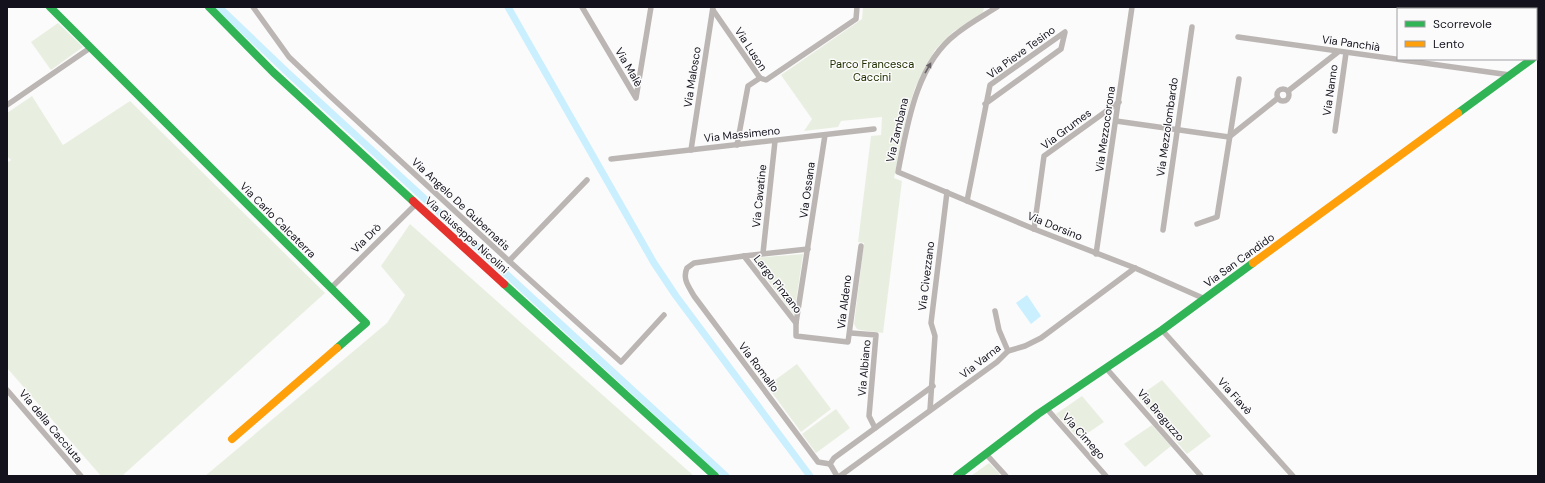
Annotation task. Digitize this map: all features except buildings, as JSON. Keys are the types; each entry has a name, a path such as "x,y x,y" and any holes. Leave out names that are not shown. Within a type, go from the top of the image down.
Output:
{"street":[{"name":"Via Carlo Calcaterra","path":"50,7 366,323 232,439"},
{"name":"Via Giuseppe Nicolini","path":"209,7 273,72 715,476"},
{"name":"Via Angelo De Gubernatis","path":"253,7 289,57 509,262 621,362 664,315"},
{"name":"Via Malè","path":"582,7 636,98 651,7"},
{"path":"760,78 766,80 856,19 857,7"},
{"name":"Via Zambana","path":"898,172 909,118 917,89 937,52 955,34 997,7"},
{"name":"Via Mezzocorona","path":"1096,254 1132,7"},
{"name":"Via Luson","path":"713,9 760,78 748,86 737,145"},
{"name":"Via Malosco","path":"690,150 713,9"},
{"name":"Via Mezzolombardo","path":"1163,230 1192,27"},
{"name":"Via Pieve Tesino","path":"967,200 985,104 990,85 1065,32 1061,49 985,104"},
{"name":"Via Panchià","path":"1238,37 1397,60"},
{"path":"7,105 90,48"},
{"path":"1288,91 1338,52"},
{"name":"Via Nanno","path":"1335,131 1346,53"},
{"name":"Via Panchià","path":"1398,60 1510,75"},
{"name":"Via San Candido","path":"957,476 1046,409 1205,299 1531,60"},
{"path":"1197,224 1217,217 1239,78"},
{"path":"1116,121 1229,136 1278,98 1277,95 1279,91 1282,89 1288,91"},
{"path":"1278,98 1283,101 1287,100 1289,97 1288,91"},
{"name":"Via Grumes","path":"1034,229 1044,156 1118,102"},
{"name":"Via Massimeno","path":"611,159 874,129"},
{"name":"Via Ossana","path":"808,249 825,135"},
{"name":"Via Cavatine","path":"763,253 775,141"},
{"name":"Via Dorsino","path":"898,172 1034,229 1135,268 1205,299"},
{"path":"509,262 587,180"},
{"name":"Via Civezzano","path":"930,410 935,336 931,323 947,192"},
{"name":"Via Drò","path":"331,288 416,204"},
{"name":"Via Aldeno","path":"796,323 796,336 848,342 851,333 862,246"},
{"path":"744,256 808,249"},
{"name":"Largo Pinzano","path":"796,323 808,249"},
{"name":"Largo Pinzano","path":"744,256 796,323"},
{"name":"Via Romallo","path":"744,256 694,263 686,270 686,283 818,462 830,464"},
{"name":"Via Varna","path":"840,476 997,362 1008,351 1024,346 1041,338 1135,268"},
{"path":"995,311 999,330 1008,351"},
{"name":"Via Fiavè","path":"1162,330 1294,476"},
{"name":"Via Albiano","path":"851,333 876,335 869,416 875,428"},
{"name":"Via Breguzzo","path":"1106,368 1201,476"},
{"path":"837,476 830,464 834,458 932,386"},
{"name":"Via della Cacciuta","path":"7,390 81,476"},
{"name":"Via Cimego","path":"1046,409 1106,476"},
{"path":"986,454 1006,476"}],"green space":[{"name":"Parco Francesca Caccini","path":"863,7 984,7 983,13 953,32 935,50 915,88 907,114 894,178 902,181 883,333 860,330 857,329 854,324 864,243 858,242 871,136 881,135 882,117 841,121 838,127 804,131 812,119 781,75 862,19"},
{"path":"58,23 83,47 51,70 31,42"},
{"path":"32,96 63,145 130,101 325,293 122,476 101,476 7,368 7,163 11,160 7,156 7,113"},
{"path":"410,224 694,476 205,476 387,323 405,295 381,266"},
{"path":"803,254 794,315 751,258"},
{"path":"797,364 831,409 801,432 767,386"},
{"path":"1162,380 1211,436 1187,454 1138,397"},
{"path":"1082,396 1104,422 1079,439 1056,414"},
{"path":"836,409 850,428 816,453 802,434"},
{"path":"1152,425 1171,446 1145,467 1124,444"},
{"path":"989,463 1000,474 997,476 971,476"}],"water":[{"path":"1027,295 1041,316 1031,324 1016,303"}],"waterway":[{"path":"219,7 288,73 726,476"},
{"path":"508,7 654,263 676,296 810,476"}],"traffic: fast":[{"path":"50,7 366,323 337,348"},
{"path":"209,7 273,72 413,201"},
{"path":"1458,113 1531,60"},
{"path":"957,476 1038,414 1162,330 1253,263"},
{"path":"504,284 715,476"}],"traffic: slow":[{"path":"1253,263 1458,113"},
{"path":"232,439 337,348"}],"traffic: jam":[{"path":"413,201 504,284"}]}
